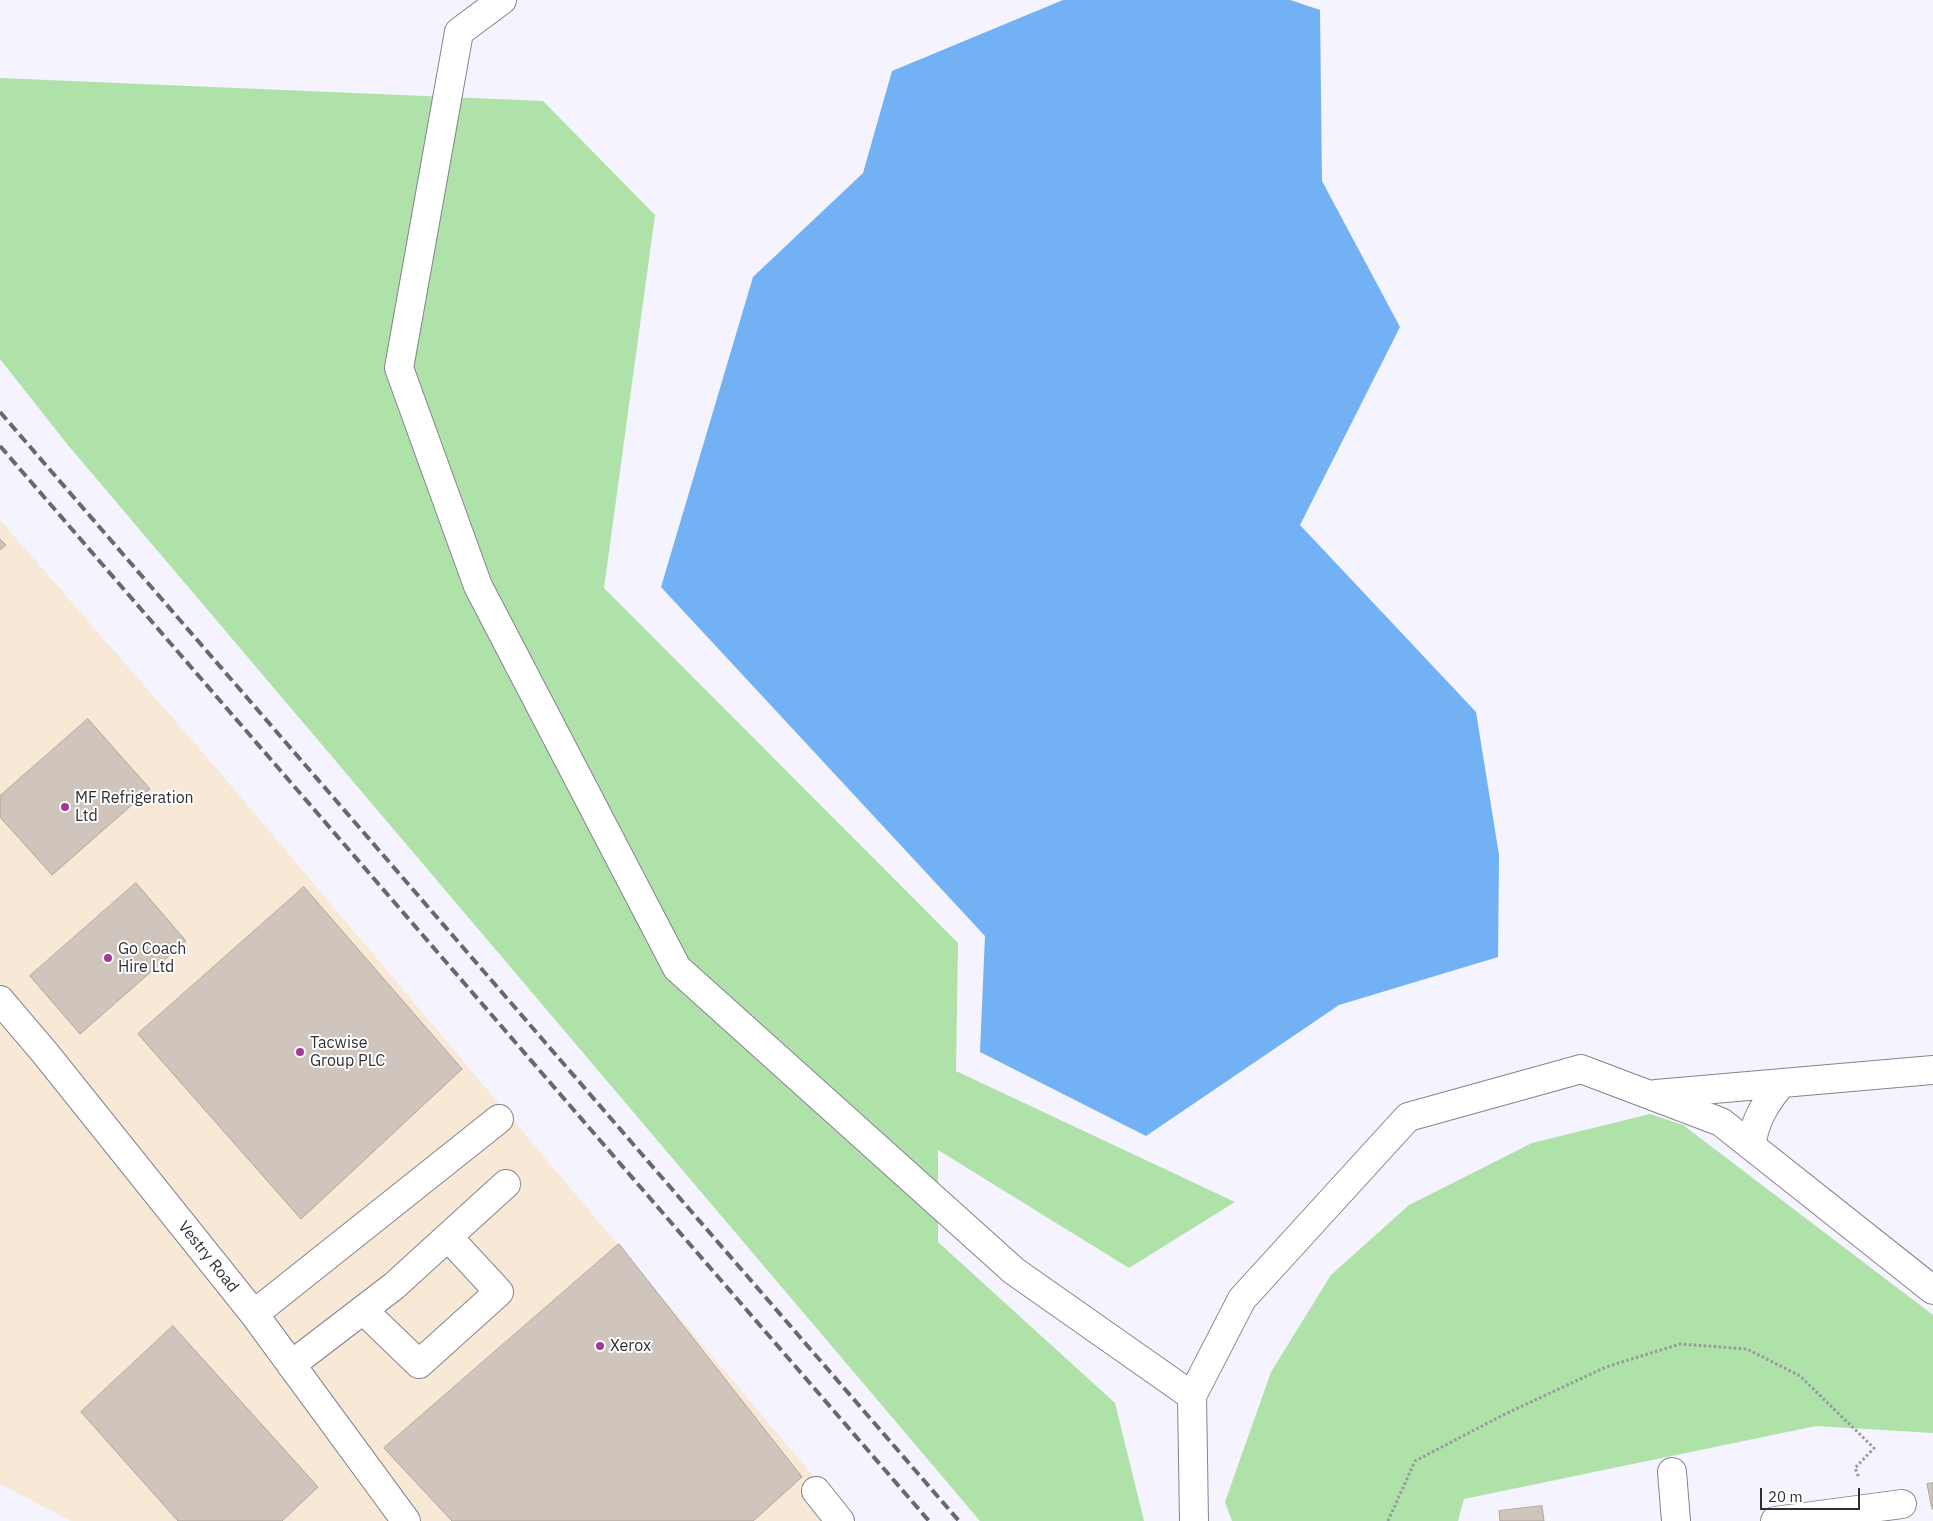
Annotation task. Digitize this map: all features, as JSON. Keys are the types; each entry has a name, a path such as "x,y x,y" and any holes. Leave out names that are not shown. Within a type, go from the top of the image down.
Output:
{"street":[{"path":"502,0 458,32 399,368 478,586 677,968 1014,1271 1192,1396"},
{"name":"Vestry Road","path":"0,1000 45,1053 254,1314 406,1521"},
{"path":"1194,1521 1192,1396 1242,1299 1408,1117 1581,1068 1721,1122 1933,1290"},
{"path":"1650,1095 1933,1070"},
{"path":"1751,1146 1754,1129 1760,1114 1767,1101 1782,1083"},
{"path":"254,1314 499,1119"},
{"path":"292,1365 394,1286 506,1184"},
{"path":"363,1310 419,1364 499,1292 448,1237"},
{"path":"1672,1472 1676,1521"},
{"path":"816,1490 840,1521"},
{"path":"1775,1521 1863,1516 1902,1504"}],"path":[{"path":"1388,1521 1415,1461 1505,1414 1606,1367 1680,1344 1747,1349 1800,1376 1874,1448 1855,1468"}],"shaded area":[{"path":"0,520 217,769 851,1521 71,1521 0,1484"}],"green space":[{"path":"0,78 543,101 655,215 604,588 958,943 956,1071 1235,1202 1129,1268 938,1150 938,1242 1115,1403 1144,1521 980,1521 67,444 0,359"},
{"path":"1650,1114 1683,1125 1933,1315 1933,1433 1816,1426 1464,1499 1458,1521 1232,1521 1225,1502 1271,1372 1331,1275 1409,1205 1532,1143"}],"water":[{"path":"1063,0 1290,0 1320,10 1322,181 1400,327 1300,525 1476,712 1499,855 1498,957 1339,1005 1146,1136 980,1052 985,936 661,587 753,277 863,173 892,71"}],"building":[{"path":"0,539 6,545 0,550"},
{"name":"MF Refrigeration Ltd","path":"88,719 150,789 52,875 0,817 0,796"},
{"name":"Go Coach Hire Ltd","path":"136,883 186,941 80,1034 30,976"},
{"name":"Tacwise Group PLC","path":"304,887 462,1069 301,1219 138,1034"},
{"name":"Xerox","path":"619,1244 802,1477 753,1521 452,1521 384,1448"},
{"path":"173,1326 318,1487 282,1521 178,1521 81,1412"},
{"path":"1933,1483 1933,1509 1932,1509 1927,1484"},
{"path":"1542,1506 1544,1521 1500,1521 1499,1511"}],"railway":[{"path":"0,412 959,1521"},
{"path":"0,446 929,1521"}],"place":[{"name":"MF Refrigeration Ltd","path":"65,807"},
{"name":"Go Coach Hire Ltd","path":"108,958"},
{"name":"Tacwise Group PLC","path":"300,1052"},
{"name":"Xerox","path":"600,1346"}]}
